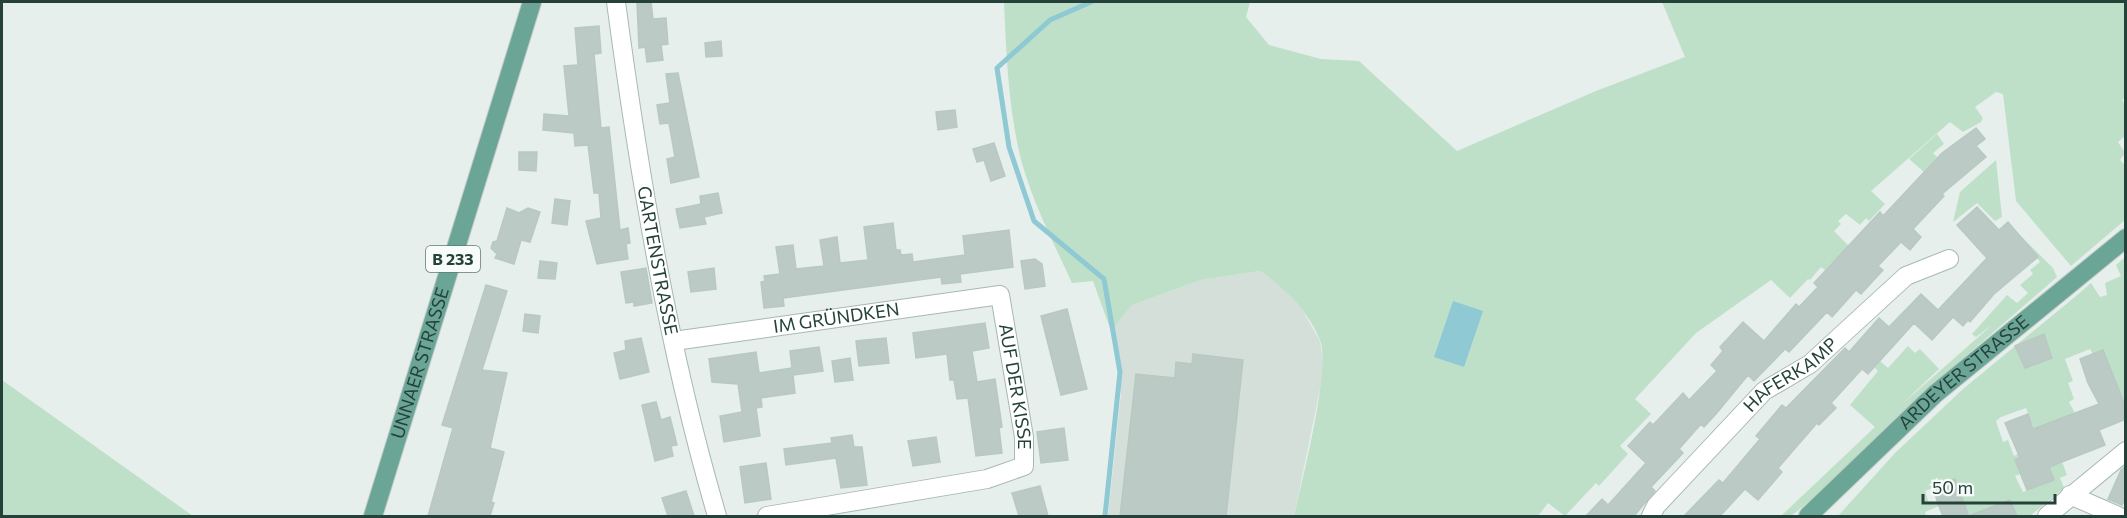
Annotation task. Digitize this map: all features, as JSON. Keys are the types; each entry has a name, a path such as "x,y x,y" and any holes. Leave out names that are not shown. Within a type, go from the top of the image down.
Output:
{"main road":[{"name":"UNNAER STRASSE","path":"373,516 532,2"},
{"name":"ARDEYER STRASSE","path":"1808,516 1935,394 2126,238"}],"street":[{"name":"GARTENSTRASSE","path":"616,2 631,117 674,340 704,471 717,516"},
{"name":"HAFERKAMP","path":"1651,516 1656,506 1764,391 1810,364 1906,276 1949,259"},
{"name":"IM GRÜNDKEN","path":"674,340 999,295"},
{"name":"AUF DER KISSE","path":"767,516 987,479 1024,466 1024,437 999,295"},
{"path":"2047,516 2126,451"},
{"path":"2070,495 2118,516"}],"shaded area":[{"path":"1260,271 1281,286 1301,308 1320,341 1324,369 1294,516 1108,516 1121,393 1111,331 1132,305 1201,280"}],"green space":[{"path":"1004,2 1250,2 1246,17 1269,45 1321,59 1359,61 1457,151 1596,91 1685,57 1662,2 2125,2 2126,97 2122,100 2125,104 2125,136 2118,142 2125,153 2120,160 2125,165 2125,220 2071,266 2016,201 2003,94 1996,92 1975,107 1983,118 1981,122 1963,132 1950,122 1871,191 1885,204 1869,221 1866,218 1860,225 1846,214 1838,221 1841,224 1834,231 1849,246 1825,270 1821,267 1790,298 1771,280 1696,333 1635,399 1651,414 1620,446 1628,454 1599,486 1596,483 1565,516 1548,503 1538,516 1294,516 1314,425 1322,375 1320,340 1315,329 1295,301 1260,271 1201,280 1132,305 1111,331 1093,281 1072,283 1041,216 1022,165 1012,111"},
{"path":"1937,134 1944,144 1933,153 1937,157 1924,172 1909,159"},
{"path":"1996,160 2002,217 1995,221 1977,203 1953,222 1960,192"},
{"path":"2021,236 2053,268 2057,277 1944,375 1831,484 1791,516 1781,516 1875,427 1850,405 1878,371 1875,368 1880,361 1888,368 1908,346 1915,353 1920,349 1939,369 1901,405 1992,325 1976,337 1972,334 2007,295 2017,303 2028,293 2020,285 2033,274 2030,270 2040,262"},
{"path":"2125,257 2125,409 2090,349 2065,359 2073,381 2068,383 2074,399 2069,402 2077,417 2057,448 2067,475 2060,478 2064,488 2030,516 2016,516 2010,501 1982,512 1984,516 1970,516 1955,479 1925,491 1929,504 1938,502 1939,506 1925,512 1926,516 1838,516 1895,453 1963,389 2091,283 2100,297 2107,295 2105,283 2121,276 2116,265","holes":["2044,334 2051,358 2025,368 2016,346 2040,341 2039,336","2026,408 2054,480 2023,492 2015,476 2020,474 2015,461 2020,459 2018,454 2014,456 2008,440 2003,442 1996,421"]},
{"path":"2,380 193,516 2,516"}],"water":[{"path":"1453,301 1483,311 1464,367 1434,357"}],"building":[{"path":"637,2 651,2 653,19 666,18 668,44 661,45 663,60 647,62 645,47 639,48"},
{"path":"599,26 601,53 594,54 601,128 609,127 620,230 628,228 630,243 626,244 628,259 597,264 586,221 601,218 599,193 594,193 588,145 575,146 574,133 543,130 544,114 569,116 564,66 578,65 575,28"},
{"path":"721,41 722,56 706,57 705,43"},
{"path":"678,73 699,177 671,183 667,159 675,157 669,123 660,124 657,105 670,103 666,74"},
{"path":"955,110 957,127 938,130 936,112"},
{"path":"1976,128 1985,139 1976,146 1986,157 1942,194 1944,196 1913,229 1921,237 1910,250 1901,242 1878,266 1883,270 1861,294 1856,290 1832,317 1827,312 1789,352 1785,349 1754,381 1748,375 1704,427 1701,424 1679,449 1683,453 1651,487 1655,491 1634,516 1586,516 1602,499 1608,505 1646,463 1628,446 1650,422 1653,425 1683,393 1689,400 1717,371 1711,365 1723,351 1720,347 1743,322 1764,341 1796,304 1799,307 1818,287 1814,283 1880,212 1883,216 1942,153"},
{"path":"994,143 1005,176 991,181 984,160 977,162 973,149"},
{"path":"519,152 537,152 536,171 519,170"},
{"path":"718,193 722,213 704,217 706,224 680,228 676,209 701,204 700,196"},
{"path":"555,199 570,201 567,225 552,223"},
{"path":"1977,207 1999,230 2008,222 2038,257 1994,294 1970,322 1968,320 1963,326 1953,317 1932,340 1914,323 1868,374 1862,369 1831,403 1836,408 1819,425 1817,423 1778,468 1782,472 1758,500 1745,489 1720,516 1684,516 1719,480 1723,483 1760,439 1756,436 1782,405 1786,408 1845,348 1849,352 1879,318 1889,327 1921,294 1938,310 1987,258 1957,225"},
{"path":"507,208 519,213 528,208 540,212 530,242 521,240 514,264 495,258 497,254 491,248 493,242 497,241"},
{"path":"893,223 896,250 900,250 901,255 912,254 913,262 965,255 963,236 1009,230 1013,267 960,274 961,282 942,284 941,277 783,298 784,306 764,308 761,282 765,281 764,276 780,274 776,247 793,245 796,269 824,266 820,240 837,237 840,263 868,260 864,227"},
{"path":"1035,259 1042,264 1045,286 1025,289 1021,261"},
{"path":"540,261 557,263 555,279 538,278"},
{"path":"646,268 652,303 634,306 634,302 626,303 621,272"},
{"path":"714,268 716,289 691,292 688,272"},
{"path":"486,285 507,291 482,370 507,373 490,448 504,452 491,502 494,503 490,516 428,516 453,428 442,425"},
{"path":"1067,309 1087,389 1061,395 1041,316"},
{"path":"525,314 540,316 538,333 523,331"},
{"path":"985,323 989,348 972,351 977,382 995,379 1002,427 999,428 1002,453 976,456 968,398 957,399 954,380 950,380 947,354 916,358 913,333"},
{"path":"2044,334 2052,358 2025,368 2015,346"},
{"path":"641,338 649,372 620,379 614,353 626,350 625,341"},
{"path":"886,338 889,363 859,366 856,341"},
{"path":"819,347 823,371 793,375 795,393 761,398 762,407 756,408 760,436 724,442 720,416 742,412 738,384 712,382 709,359 756,352 759,373 792,368 790,351"},
{"path":"2103,350 2126,408 2126,419 2099,430 2105,445 2049,467 2054,480 2027,490 2015,460 2020,458 2005,423 2028,414 2033,429 2099,404 2088,383 2080,359"},
{"path":"1193,354 1243,360 1226,516 1120,516 1136,374 1175,378 1176,362 1192,364"},
{"path":"850,358 853,380 835,382 832,361"},
{"path":"656,402 661,420 670,417 677,445 671,446 673,456 655,461 642,405"},
{"path":"1064,428 1068,460 1041,463 1037,432"},
{"path":"852,435 854,447 862,447 867,485 841,488 836,458 786,465 784,449 832,443 831,438"},
{"path":"936,437 940,462 913,466 908,441"},
{"path":"766,463 771,499 745,503 740,467"},
{"path":"2126,466 2126,497 2122,505 2108,499 2121,470"},
{"path":"1955,479 1969,516 1943,516 1938,504 1933,487"},
{"path":"1040,486 1048,516 1019,516 1012,493"},
{"path":"686,491 694,516 668,516 662,498"},
{"path":"2010,500 2017,516 1971,515"}],"waterway":[{"path":"1091,2 1050,20 997,68 1009,147 1034,221 1104,279 1120,372 1105,516"}]}
